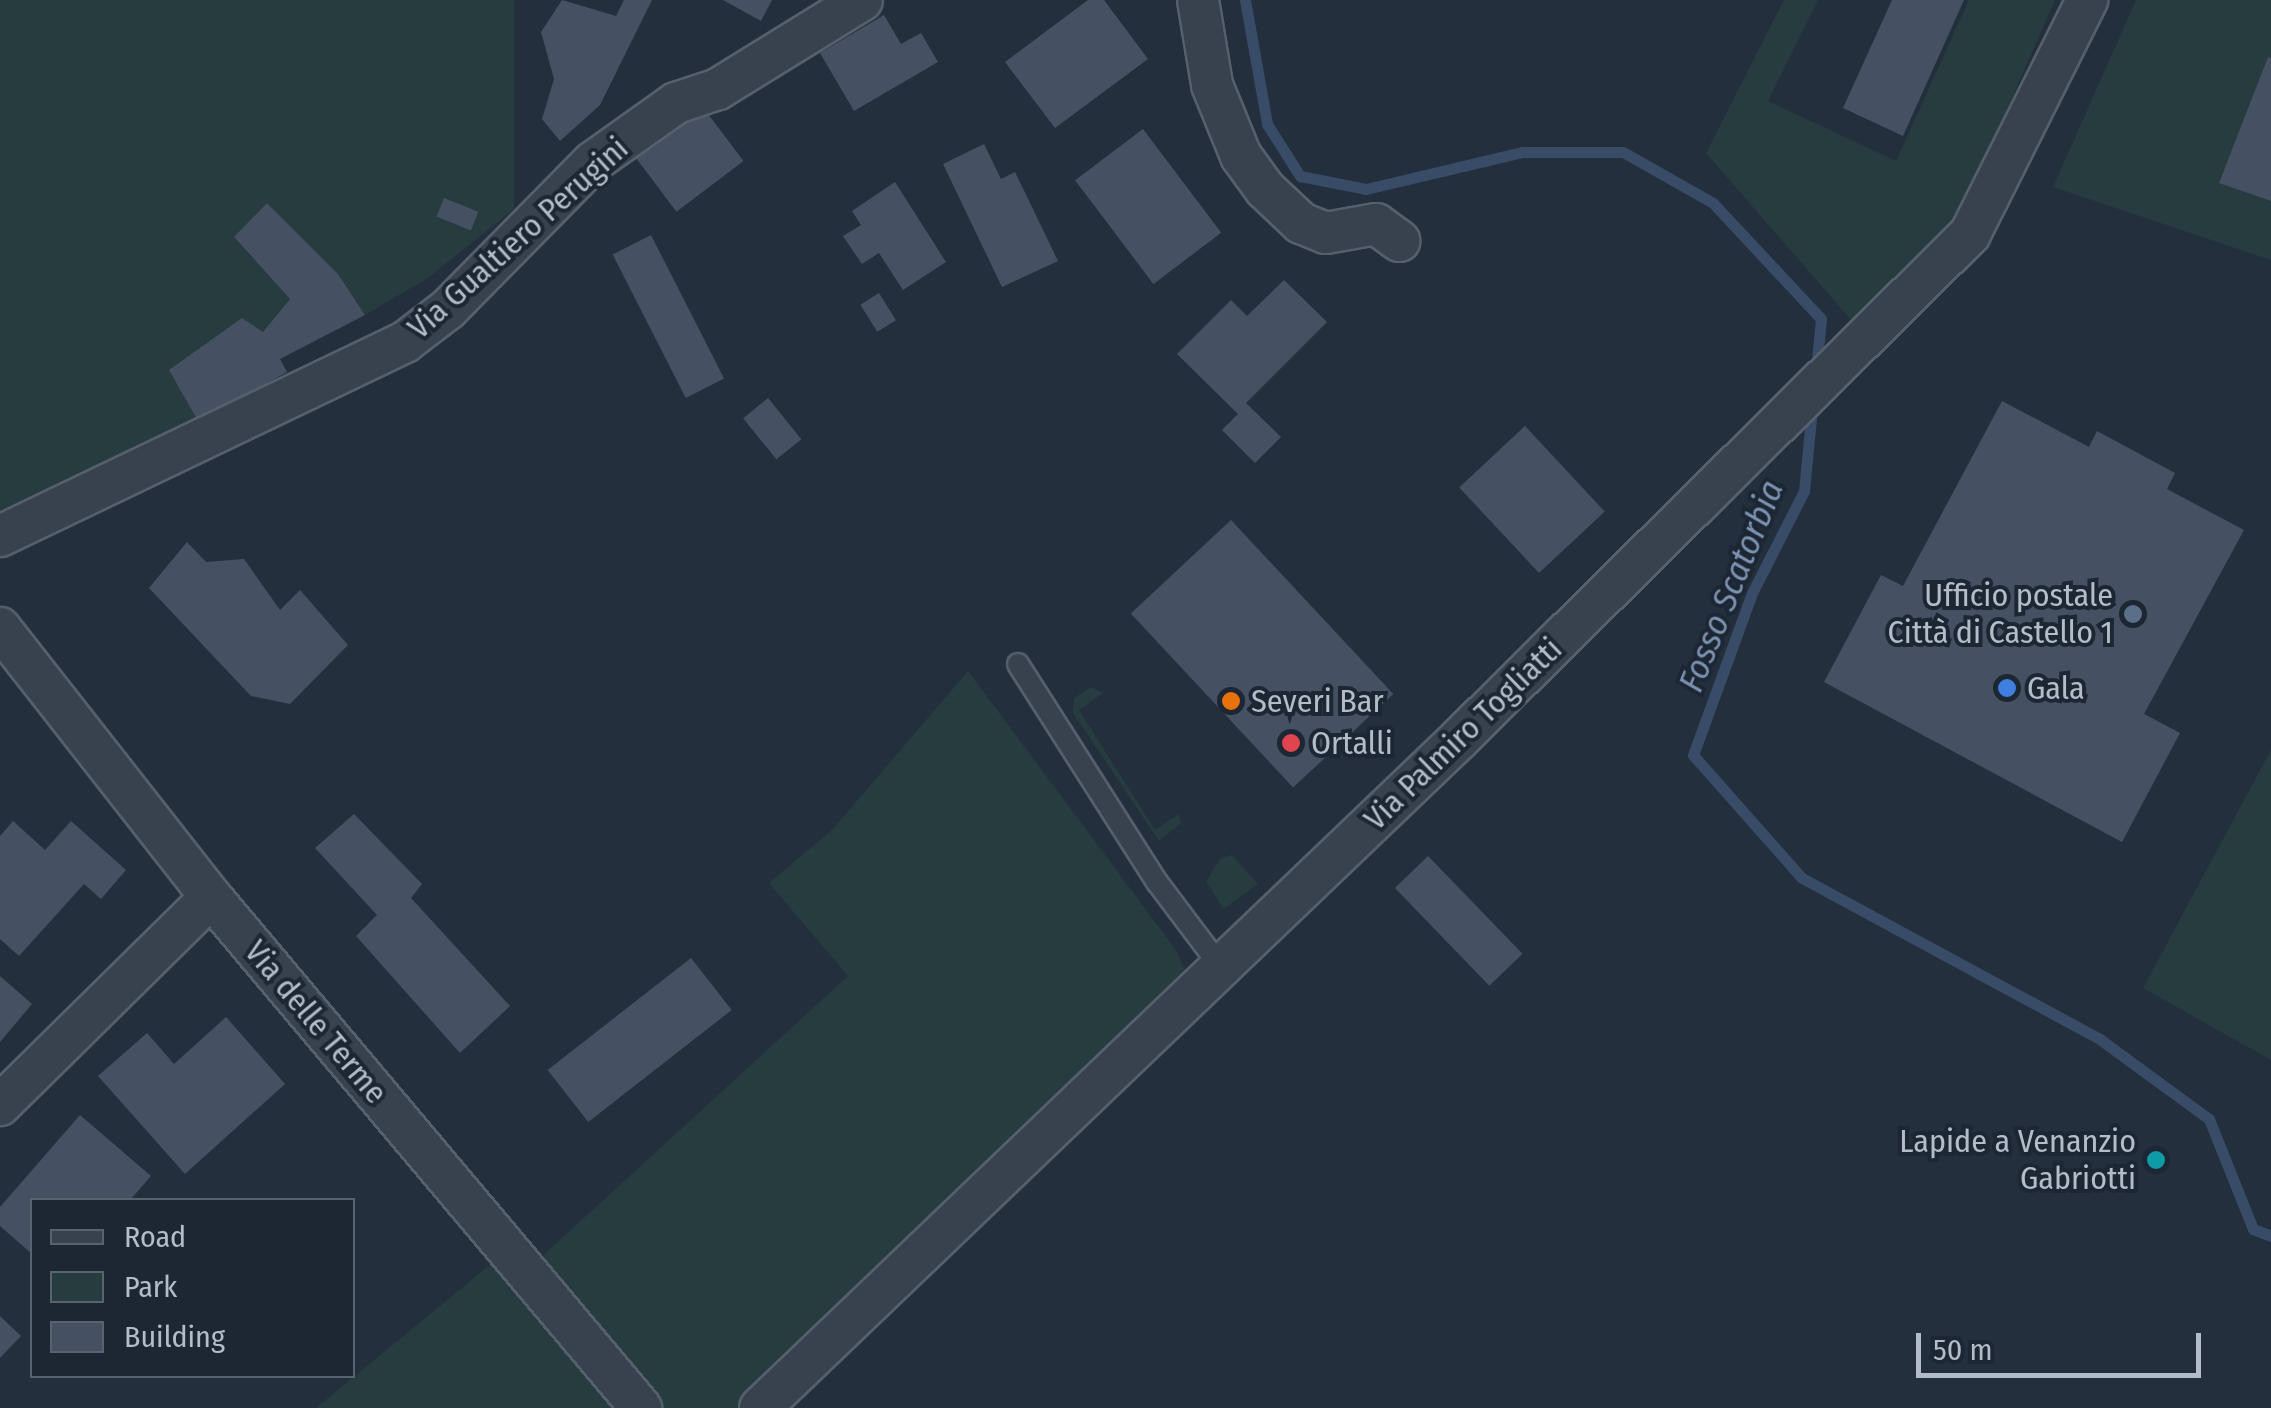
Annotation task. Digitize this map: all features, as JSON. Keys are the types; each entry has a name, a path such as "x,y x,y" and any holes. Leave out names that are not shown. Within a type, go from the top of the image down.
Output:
{"street":[{"name":"Via Gualtiero Perugini","path":"0,536 405,342 448,308 592,162 676,103 718,89 862,0"},
{"path":"1198,0 1212,84 1241,156 1265,188 1301,223 1326,234 1376,224 1399,241"},
{"name":"Via Palmiro Togliatti","path":"760,1408 1220,967 1970,234 2088,0"},
{"name":"Via delle Terme","path":"0,628 212,897 641,1408"},
{"path":"0,1105 212,897"}],"lane":[{"path":"1018,664 1157,882 1220,967"}],"green space":[{"path":"0,0 514,0 514,209 428,278 365,315 338,274 267,203 234,238 290,299 263,332 242,319 198,421 0,510"},
{"path":"1784,0 1818,0 1768,101 1896,161 1969,0 2055,0 1953,233 1858,328 1706,153"},
{"path":"2136,0 2271,0 2271,58 2219,182 2271,201 2271,260 2053,187"},
{"path":"968,671 1176,950 1195,991 760,1408 316,1408 508,1250 526,1271 848,976 769,883 832,830"},
{"path":"1091,687 1103,693 1079,710 1155,830 1179,814 1181,823 1159,841 1073,713 1074,698"},
{"path":"2271,750 2271,1060 2143,988"},
{"path":"1232,855 1258,884 1223,909 1206,881 1221,858"}],"building":[{"path":"562,0 616,16 624,0 652,0 600,105 560,141 542,119 554,79 541,32"},
{"path":"723,0 772,0 761,21"},
{"path":"1088,0 1104,0 1148,59 1055,128 1005,62"},
{"path":"1892,0 1964,0 1903,136 1843,108"},
{"path":"884,15 901,44 921,33 938,62 854,111 820,53"},
{"path":"2268,57 2271,58 2271,201 2219,183"},
{"path":"699,102 744,161 676,212 632,153"},
{"path":"1143,129 1221,233 1153,284 1075,180"},
{"path":"984,144 1001,179 1015,172 1058,261 1002,287 943,164"},
{"path":"895,182 946,262 903,290 879,253 862,264 843,236 861,225 852,211"},
{"path":"444,198 478,212 471,230 437,217"},
{"path":"267,203 338,274 365,315 280,359 287,372 198,421 169,370 242,318 263,332 290,299 234,237"},
{"path":"651,235 724,378 686,398 613,255"},
{"path":"1284,280 1327,322 1246,403 1281,437 1255,463 1222,430 1238,414 1177,354 1231,300 1247,316"},
{"path":"879,293 896,320 877,332 860,305"},
{"path":"768,398 801,439 776,459 743,418"},
{"path":"2002,401 2089,447 2097,431 2175,473 2167,489 2244,530 2144,714 2180,733 2122,842 1824,682 1881,575 1903,586"},
{"path":"1525,426 1605,512 1539,573 1459,487"},
{"path":"1231,520 1393,694 1293,787 1131,613"},
{"path":"187,542 206,562 244,559 280,610 300,590 348,645 290,704 251,696 149,588"},
{"path":"354,814 422,884 411,898 510,1006 460,1053 356,936 377,915 315,848"},
{"path":"13,821 45,850 71,821 126,870 101,899 84,884 19,956 0,939 0,836"},
{"path":"1428,856 1522,954 1489,986 1395,888"},
{"path":"691,958 732,1010 588,1122 548,1070"},
{"path":"0,976 32,1004 0,1042"},
{"path":"226,1017 285,1084 185,1174 98,1076 147,1033 174,1064"},
{"path":"80,1115 151,1176 132,1198 30,1198 30,1252 0,1226 0,1207"},
{"path":"0,1316 21,1336 0,1358"}],"waterway":[{"name":"Fosso Scatorbia","path":"1245,0 1267,124 1300,176 1366,189 1522,152 1623,152 1713,203 1821,319 1816,370"},
{"name":"Fosso Scatorbia","path":"1812,408 1804,491 1752,593 1693,755 1802,878 2101,1040 2209,1119 2253,1229 2271,1236"}],"place":[{"name":"Ufficio postale Città di Castello 1","path":"2133,614"},
{"name":"Gala","path":"2007,688"},
{"name":"Severi Bar","path":"1231,701"},
{"name":"Ortalli","path":"1291,743"},
{"name":"Lapide a Venanzio Gabriotti","path":"2156,1160"}]}
